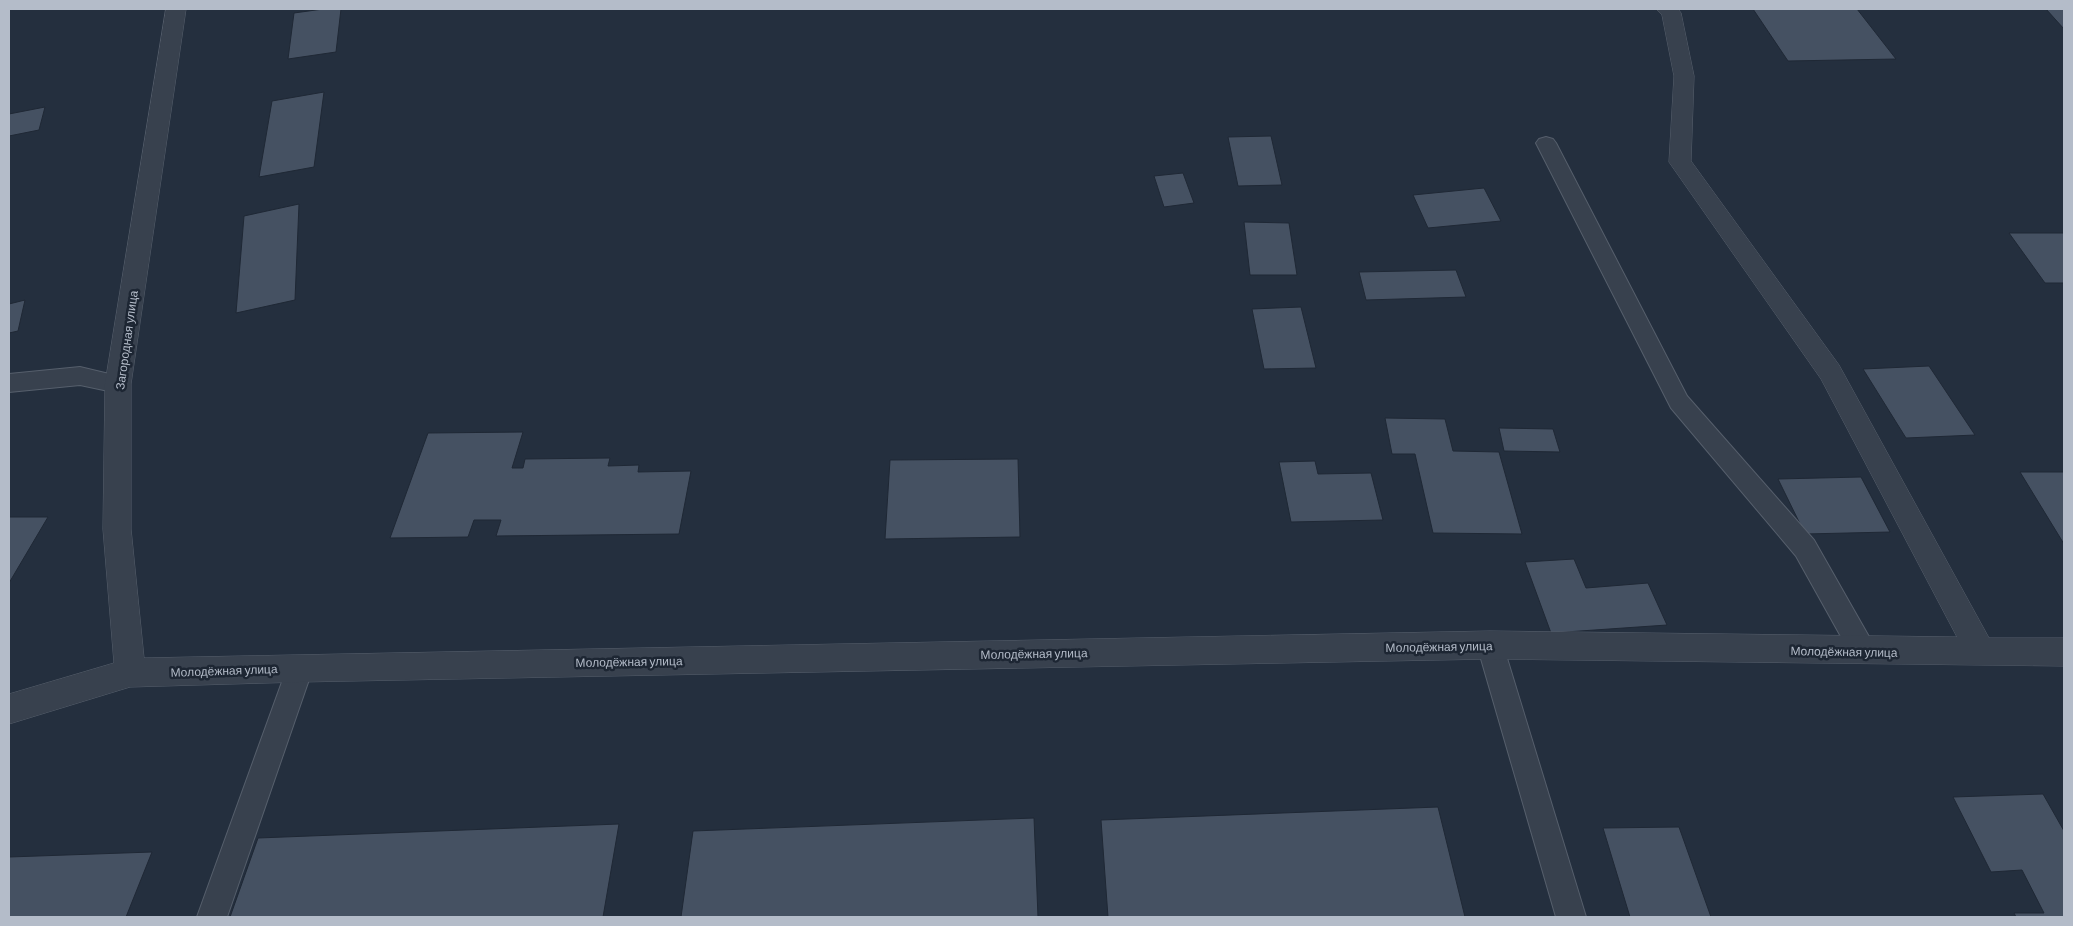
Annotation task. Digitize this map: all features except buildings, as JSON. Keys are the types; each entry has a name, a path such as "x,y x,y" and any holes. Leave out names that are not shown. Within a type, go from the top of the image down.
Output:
{"street":[{"name":"Загородная улица","path":"130,674 117,529 118,384 176,9"},
{"path":"1666,9 1670,13 1684,76 1680,162 1830,372 1981,652"},
{"name":"Молодёжная улица","path":"9,709 130,674 300,668 1490,645 2064,652"}],"lane":[{"path":"1546,143 1679,402 1805,548 1864,651"},
{"path":"9,383 80,376 118,384"},
{"path":"1490,645 1571,917"},
{"path":"212,917 300,668"}]}
